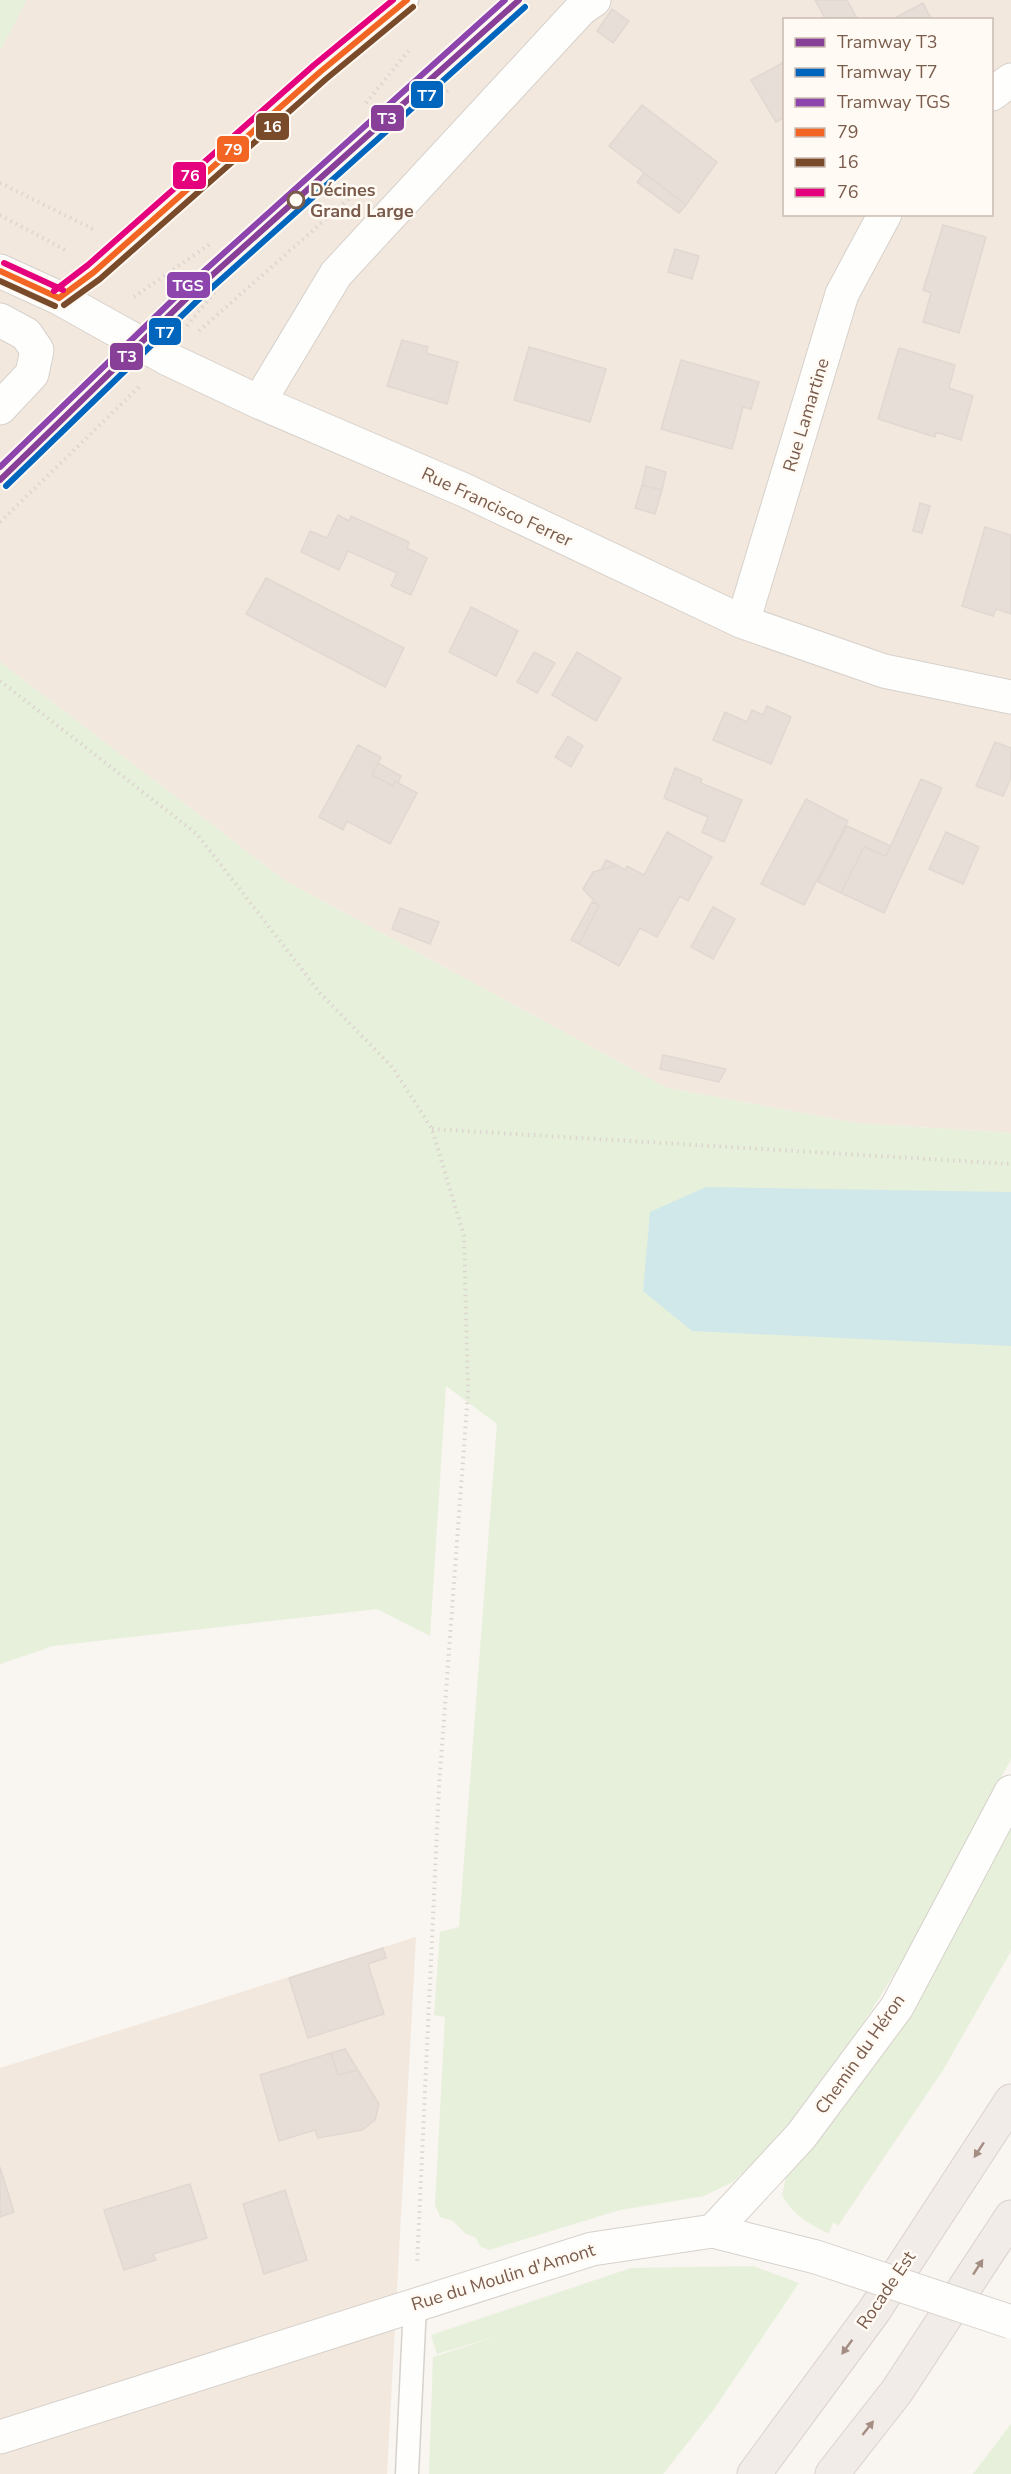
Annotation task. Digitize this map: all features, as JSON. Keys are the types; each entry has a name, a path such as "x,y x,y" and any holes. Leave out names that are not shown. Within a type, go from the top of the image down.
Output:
{"highway":[{"name":"Rocade Est","path":"754,2474 874,2311 1011,2101"},
{"path":"832,2474 897,2391 1011,2217"}],"street":[{"path":"259,402 336,274 580,9 594,0"},
{"path":"993,93 1011,80"},
{"name":"Rue Lamartine","path":"743,622 842,294 884,216"},
{"name":"Rue Francisco Ferrer","path":"0,271 59,297 168,359 259,402 464,490 743,622 884,671 1011,697"},
{"path":"0,320 26,334 37,350 32,374 0,408"},
{"name":"Chemin du Héron","path":"713,2231 801,2136 897,2007 1011,1792"},
{"name":"Rue du Moulin d'Amont","path":"0,2437 592,2248 713,2231 816,2257 1011,2322"}],"lane":[{"path":"59,297 118,250 407,0"},
{"path":"407,2474 415,2304"}],"path":[{"path":"366,103 410,50"},
{"path":"395,123 451,89"},
{"path":"0,183 95,229 118,250"},
{"path":"134,297 210,244"},
{"path":"186,326 236,266"},
{"path":"0,522 168,359"},
{"path":"0,681 197,834 321,994 393,1068 432,1129 464,1236 468,1392 439,1787 415,2304"},
{"path":"432,1129 1011,1164"}],"shaded area":[{"path":"0,0 1011,0 1011,1133 857,1123 667,1088 284,880 0,662"},
{"path":"416,1937 387,2474 0,2474 0,2068"}],"green space":[{"path":"0,0 27,0 0,51"},
{"path":"0,662 284,880 667,1088 857,1123 1011,1133 1011,1759 915,1941 819,2088 762,2155 733,2182 704,2196 620,2210 489,2250 481,2247 475,2237 466,2234 453,2221 440,2217 435,2205 445,2017 434,2015 440,1932 459,1927 497,1424 446,1386 430,1636 377,1609 53,1646 0,1664"},
{"path":"1011,1825 1011,1951 943,2070 838,2226 833,2222 829,2234 802,2218 791,2208 782,2195 786,2177 888,2046 938,1962"},
{"path":"753,2266 799,2283 712,2412 663,2474 429,2474 433,2357 498,2336 437,2354 431,2335 631,2268"},
{"path":"1011,2424 1011,2474 973,2474"}],"water":[{"path":"706,1187 1011,1192 1011,1346 692,1331 643,1291 650,1212"}],"building":[{"path":"815,0 847,0 857,18 825,18"},
{"path":"923,3 931,18 895,18"},
{"path":"612,9 629,21 613,43 597,31"},
{"path":"783,63 783,118 776,122 751,80"},
{"path":"642,105 717,162 686,205 609,146"},
{"path":"644,173 686,205 679,213 637,182"},
{"path":"943,225 986,237 959,333 923,322 931,293 923,290"},
{"path":"675,249 699,256 692,279 668,272"},
{"path":"402,340 428,347 426,353 458,362 447,404 387,386"},
{"path":"529,347 606,369 590,422 514,400"},
{"path":"899,348 955,365 949,388 973,396 961,440 936,432 935,437 878,419"},
{"path":"681,360 759,382 751,409 743,407 732,449 661,429"},
{"path":"646,466 666,472 662,490 642,485"},
{"path":"642,485 662,490 655,514 635,508"},
{"path":"920,503 930,506 922,533 913,531"},
{"path":"338,515 349,521 351,516 409,542 407,548 427,558 411,595 391,586 397,573 348,551 339,570 301,552 310,531 327,538"},
{"path":"985,527 1011,535 1011,614 996,609 993,616 962,606"},
{"path":"266,578 404,648 385,687 246,614"},
{"path":"471,607 518,631 496,676 449,652"},
{"path":"534,652 555,663 537,693 517,682"},
{"path":"577,652 621,678 596,721 552,695"},
{"path":"767,706 791,717 771,764 713,740 725,712 747,722 752,710 763,715"},
{"path":"568,736 583,746 571,767 555,757"},
{"path":"995,742 1011,748 1011,778 1003,796 976,786"},
{"path":"358,745 381,757 372,775 393,786 395,781 417,793 390,844 347,821 343,830 319,817"},
{"path":"378,763 401,776 398,783 395,781 393,786 372,775"},
{"path":"675,768 702,779 701,783 742,800 724,842 702,832 708,817 664,798"},
{"path":"921,779 942,788 884,913 841,893 864,847 886,856"},
{"path":"806,799 848,821 804,905 761,884"},
{"path":"847,826 891,846 886,856 864,847 841,893 818,882"},
{"path":"667,832 712,857 688,901 680,896 657,937 640,928 619,966 579,944 599,906 583,889 593,872 617,865 625,870 627,866 644,875"},
{"path":"946,832 979,847 963,884 929,869"},
{"path":"606,860 617,865 601,870"},
{"path":"592,902 599,906 579,944 571,940"},
{"path":"713,907 735,919 713,959 691,947"},
{"path":"400,908 439,922 430,944 392,929"},
{"path":"663,1055 726,1069 719,1082 660,1069"},
{"path":"383,1948 386,1958 368,1964 384,2014 308,2038 289,1978"},
{"path":"345,2049 358,2070 338,2075 331,2053"},
{"path":"331,2053 338,2075 358,2070 379,2104 375,2120 362,2130 318,2138 315,2130 279,2141 260,2075"},
{"path":"0,2167 14,2212 0,2217"},
{"path":"190,2184 207,2238 153,2254 156,2260 124,2270 104,2210"},
{"path":"285,2190 307,2260 264,2274 243,2204"}],"tram line":[{"name":"TGS","path":"0,467 184,289 505,0"},
{"name":"T3","path":"0,480 190,295 519,0"},
{"name":"T7","path":"6,486 196,302 525,7"}],"transit line":[{"name":"76","path":"54,291 88,265 314,65 393,0"},
{"name":"79","path":"59,298 94,272 320,72 407,0"},
{"name":"16","path":"64,305 100,279 326,79 413,7"},
{"name":"76","path":"4,263 63,290"},
{"name":"79","path":"0,271 59,298"},
{"name":"16","path":"0,281 55,306"}],"place":[{"name":"Décines Grand Large","path":"296,200"}]}
